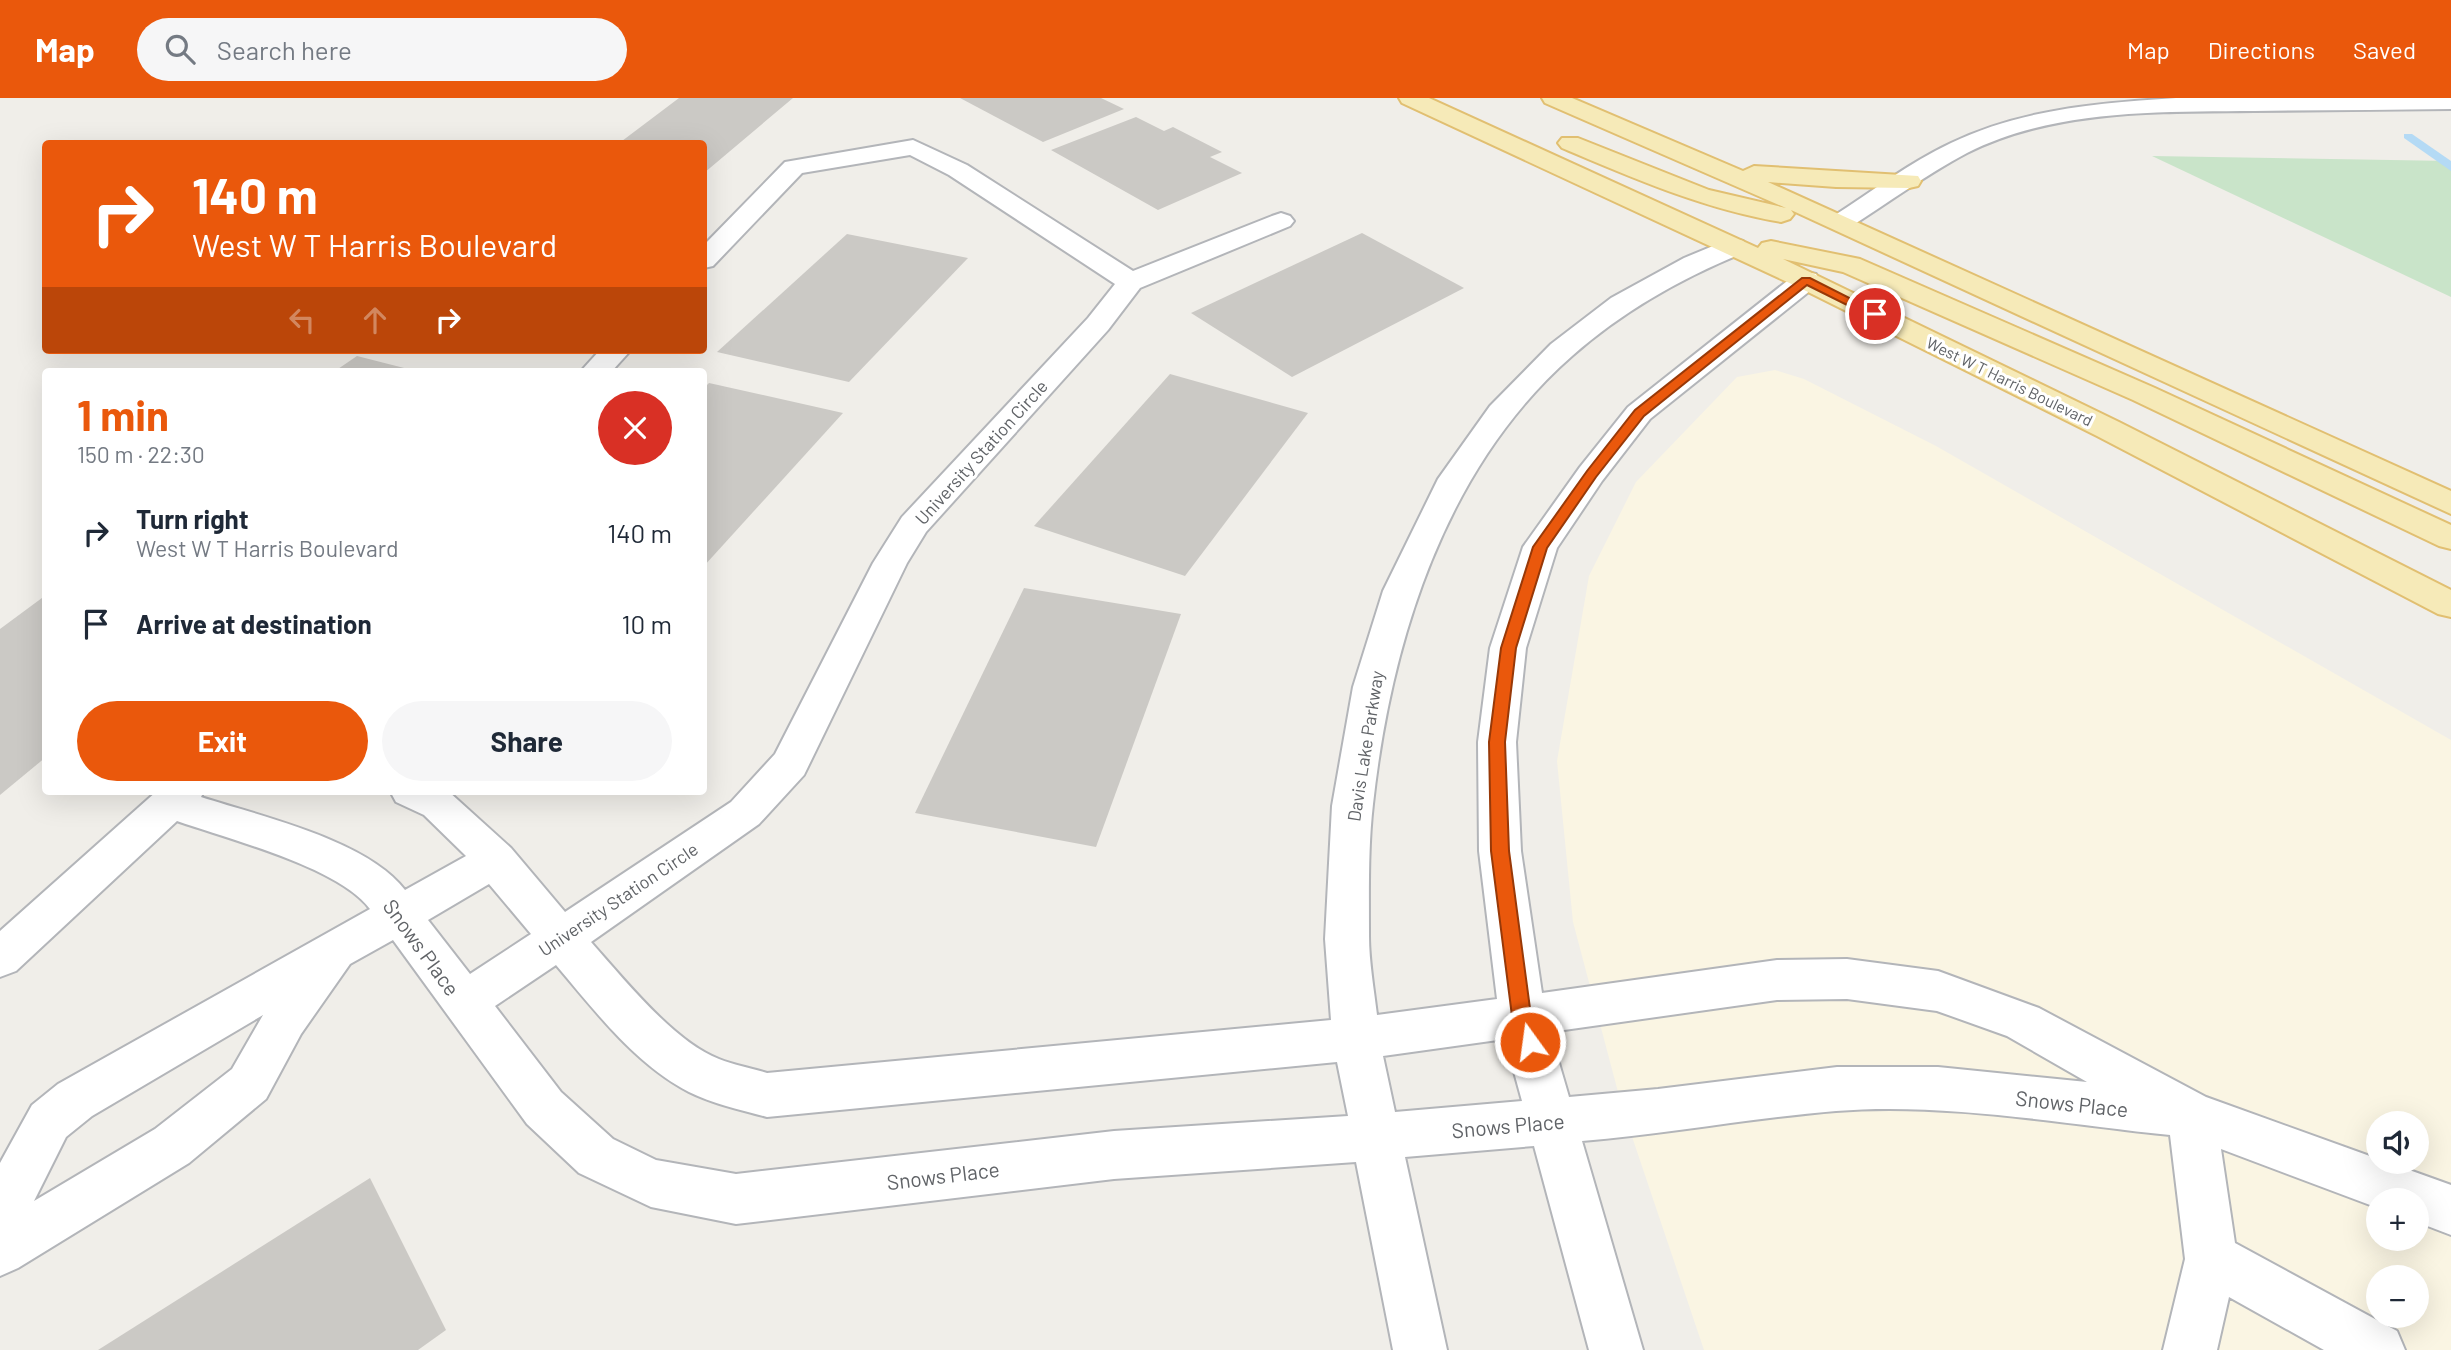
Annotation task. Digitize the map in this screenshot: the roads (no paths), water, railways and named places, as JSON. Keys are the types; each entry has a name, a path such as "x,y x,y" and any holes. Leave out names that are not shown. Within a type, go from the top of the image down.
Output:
{"main road":[{"name":"West W T Harris Boulevard","path":"1410,98 1806,280 2451,604"},
{"path":"1458,98 1507,117"},
{"path":"1554,99 1840,222 2451,505"},
{"path":"1544,132 1657,179 1736,205 1840,222"},
{"path":"1717,168 1836,180 1909,181"},
{"path":"1734,247 1785,250 1851,265 2132,388 2451,538"},
{"path":"2237,495 2381,541 2451,577"}],"street":[{"path":"1840,222 1959,148 2060,116 2110,109 2176,105 2451,102"},
{"path":"707,257 794,167 913,147 958,170 1130,282 1281,221"},
{"name":"Davis Lake Parkway","path":"1420,1350 1356,1039 1347,939 1352,806 1371,687 1402,591 1454,480 1501,412 1561,350 1620,304 1693,264 1734,247"},
{"path":"1616,1350 1522,1016 1500,851 1497,742 1508,648 1540,547 1591,474 1639,413 1806,280"},
{"name":"University Station Circle","path":"463,1003 745,813 790,764 890,563 914,525 1098,324 1130,282"},
{"path":"599,368 612,354"},
{"name":"Snows Place","path":"419,795 438,804 496,860 615,1002 676,1060 708,1078 767,1095 1356,1039 1777,980 1847,978 1938,991 2023,1022 2192,1115"},
{"path":"0,958 178,797"},
{"name":"Snows Place","path":"178,797 354,869 382,892 544,1108 596,1156 651,1183 736,1199 1114,1155 1377,1137 1658,1112 1850,1089 1938,1089 2192,1115"},
{"path":"0,1214 49,1121 75,1100 496,860"},
{"path":"0,1250 172,1146 249,1084 285,1020 334,951"},
{"path":"2190,1350 2211,1259 2192,1115 2451,1210"},
{"path":"2211,1259 2378,1350"}],"waterway":[{"path":"2408,136 2451,167"}]}
